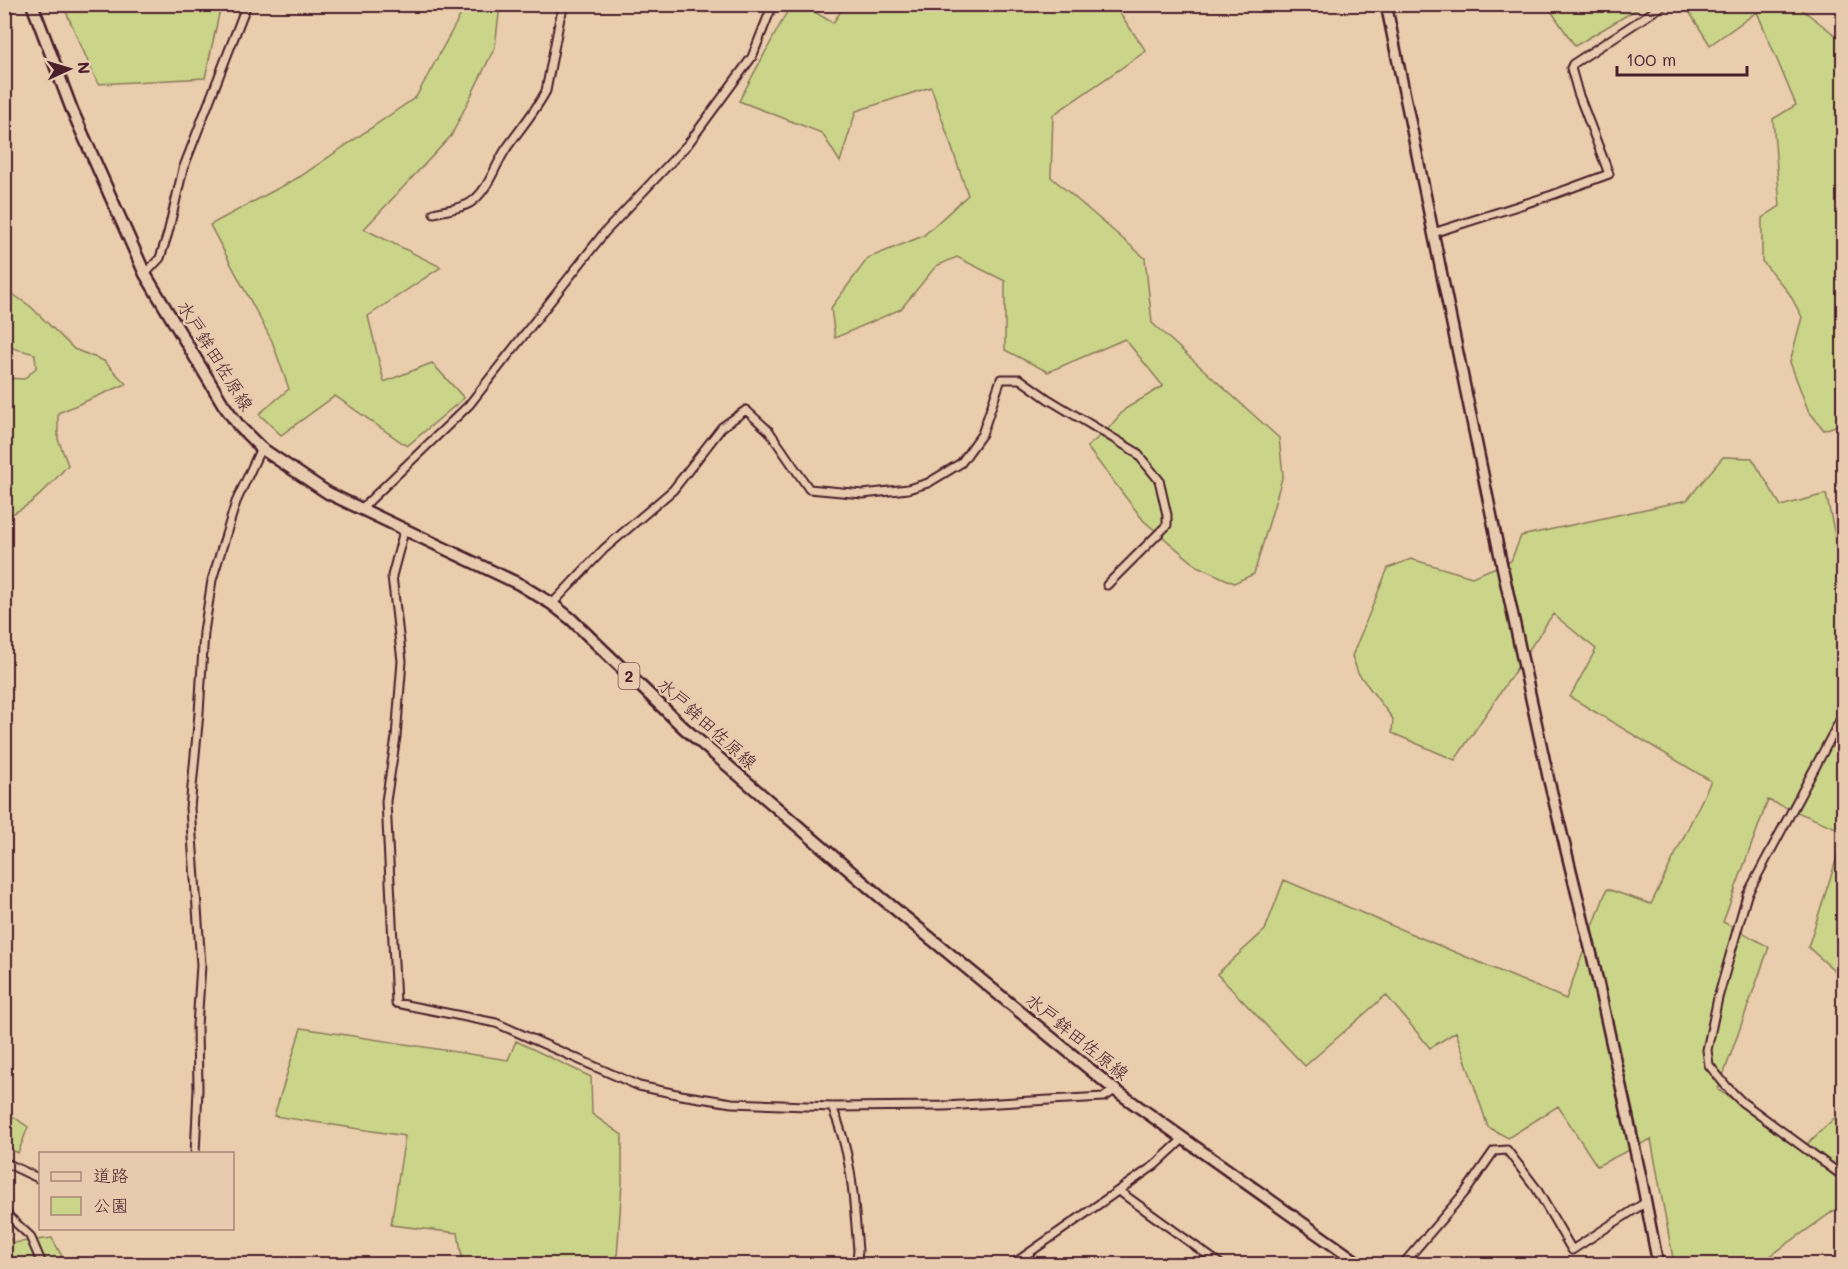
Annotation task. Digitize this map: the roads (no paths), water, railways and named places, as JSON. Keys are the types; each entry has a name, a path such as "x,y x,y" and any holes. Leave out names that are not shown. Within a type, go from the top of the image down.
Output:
{"main road":[{"name":"水戸鉾田佐原線","path":"32,4 72,110 145,274 223,405 239,426 261,448 328,493 519,584 552,604 571,619 684,728 834,858 1115,1090 1359,1264"}],"street":[{"path":"145,274 160,258 183,169 247,4"},
{"path":"434,213 465,206 480,194 504,152 541,101 546,91 560,18 565,4"},
{"path":"361,509 469,405 604,233 651,186 688,144 752,57 774,4"},
{"path":"1386,4 1549,781 1594,964 1658,1264"},
{"path":"1433,233 1609,174 1578,93 1571,68 1573,64 1665,4"},
{"path":"552,604 604,549 673,490 722,427 746,410 769,431 809,489 863,494 908,489 928,483 961,464 982,434 1001,379 1020,379 1048,399 1136,452 1159,480 1167,525 1107,585"},
{"path":"195,1152 198,1089 196,1026 201,965 190,808 204,632 212,580 236,502 261,448"},
{"path":"404,531 392,576 402,661 396,737 386,801 396,1003 496,1023 639,1086 732,1103 832,1107 944,1106 1104,1096 1115,1090"},
{"path":"1844,712 1747,895 1718,998 1707,1050 1709,1065 1727,1088 1742,1102 1844,1177"},
{"path":"832,1107 841,1128 851,1166 858,1251 856,1264"},
{"path":"1013,1264 1155,1165 1183,1139"},
{"path":"1403,1264 1466,1191 1494,1151 1507,1150 1536,1188 1572,1250 1646,1202"},
{"path":"4,1162 39,1179"},
{"path":"1119,1191 1220,1264"},
{"path":"4,1212 30,1236 42,1264"},
{"path":"4,1260 9,1264"}]}
